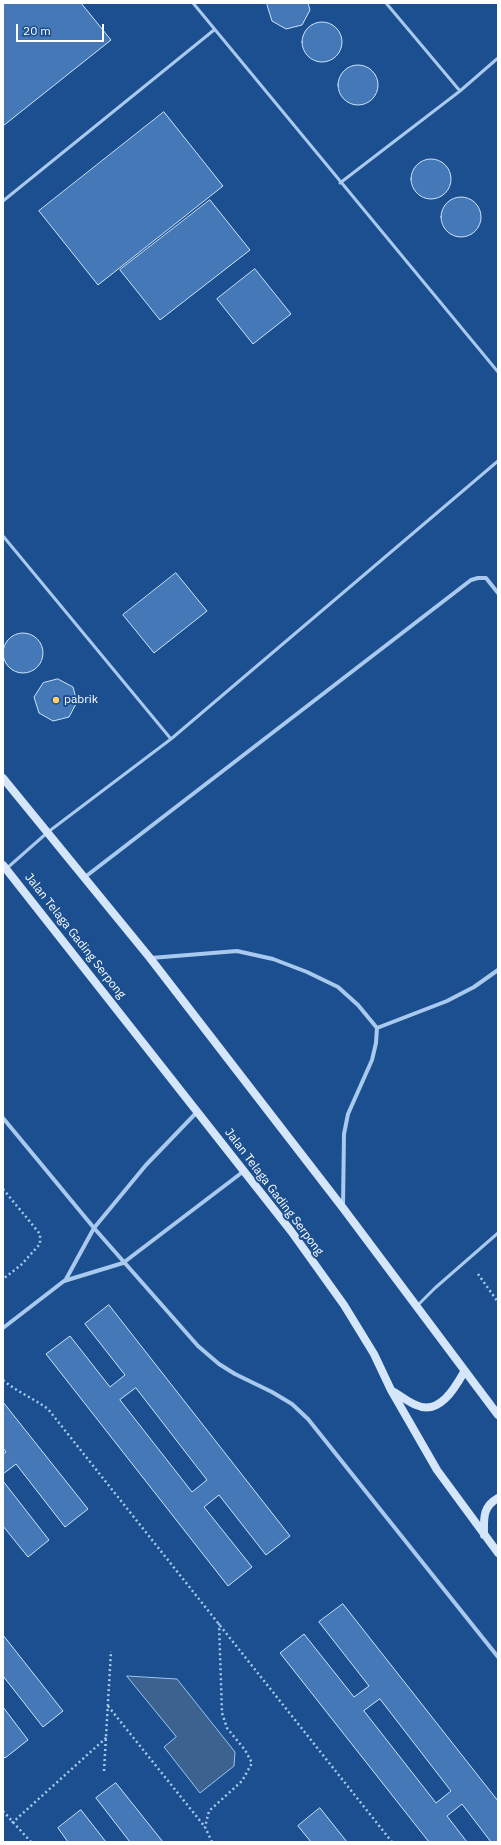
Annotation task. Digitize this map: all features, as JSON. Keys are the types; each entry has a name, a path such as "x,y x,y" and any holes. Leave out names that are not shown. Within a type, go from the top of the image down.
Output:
{"main road":[{"path":"3,778 150,958 344,1208 464,1372 498,1415"},
{"name":"Jalan Telaga Gading Serpong","path":"5,867 244,1171 344,1305 374,1354 391,1390 438,1470 484,1536 498,1553"},
{"path":"391,1390 417,1406 433,1406 444,1401 456,1387 464,1372"},
{"path":"484,1536 484,1517 490,1503 498,1498"}],"street":[{"path":"85,877 471,580 486,578 498,593"},
{"path":"150,958 237,951 273,959 307,972 338,987 358,1005 377,1028 376,1043 372,1060 356,1093 345,1127 344,1208"},
{"path":"377,1028 447,1001 474,987 498,970"},
{"path":"64,1281 94,1228 146,1165 197,1112"},
{"path":"3,1118 123,1263 198,1346 219,1364 235,1374 272,1392 292,1404 308,1419 498,1657"},
{"path":"3,1328 64,1281 123,1263 244,1171"}],"lane":[{"path":"193,3 340,183 498,372"},
{"path":"386,3 460,91"},
{"path":"3,201 214,30"},
{"path":"340,183 460,91 498,58"},
{"path":"5,867 48,832 171,739 498,461"},
{"path":"3,536 171,739"},
{"path":"416,1307 467,1258 498,1233"}],"path":[{"path":"3,1189 40,1234 40,1244 21,1265 3,1279"},
{"path":"467,1258 498,1302"},
{"path":"3,1380 14,1390 32,1397 48,1409 219,1622 392,1842"},
{"path":"205,1827 209,1811 242,1781 252,1763 245,1750 227,1728 222,1713 219,1622"},
{"path":"104,1771 111,1651"},
{"path":"108,1706 205,1827 212,1842"},
{"path":"12,1823 107,1737"},
{"path":"3,1812 31,1842"}],"water":[{"path":"127,1676 177,1679 235,1752 234,1766 200,1793 164,1747 176,1737"}],"building":[{"path":"3,3 81,3 111,40 3,126"},
{"path":"268,3 308,3 310,10 302,25 286,29 272,21 267,5"},
{"path":"326,22 333,25 339,31 342,42 341,50 333,59 326,62 318,62 311,59 303,50 302,38 305,31 314,23"},
{"path":"362,65 369,68 375,74 378,85 377,93 369,102 362,105 354,105 347,102 339,93 338,81 341,74 350,66"},
{"path":"164,112 223,186 98,285 39,211"},
{"path":"435,159 442,162 448,168 451,179 450,187 442,196 435,199 427,199 420,196 412,187 411,175 414,168 423,160"},
{"path":"465,197 472,200 478,206 481,217 480,225 472,234 465,237 457,237 450,234 442,225 441,213 444,206 453,198"},
{"path":"210,200 250,250 160,320 120,270"},
{"path":"255,269 291,314 253,344 217,299"},
{"path":"176,573 207,611 154,653 123,615"},
{"path":"27,633 34,636 40,642 43,653 42,661 34,670 27,673 19,673 12,670 4,661 3,649 6,642 15,634"},
{"name":"pabrik","path":"58,679 73,687 77,702 69,717 53,721 39,713 34,697 43,683"},
{"path":"109,1305 290,1536 266,1555 219,1495 204,1507 252,1567 228,1586 46,1354 70,1336 110,1387 125,1375 85,1324","holes":["136,1388 207,1480 192,1492 120,1400"]},
{"path":"3,1402 88,1509 65,1527 16,1464 3,1474 3,1454 6,1452 3,1448"},
{"path":"3,1481 49,1540 28,1557 3,1526"},
{"path":"343,1604 498,1801 498,1842 491,1842 462,1804 447,1816 467,1842 429,1842 280,1653 304,1634 354,1697 369,1686 319,1622","holes":["380,1699 451,1791 436,1803 364,1711"]},
{"path":"3,1635 63,1711 43,1727 3,1676"},
{"path":"3,1707 28,1740 5,1758 3,1756"},
{"path":"116,1783 163,1842 130,1842 96,1798"},
{"path":"320,1808 347,1842 311,1842 298,1826"},
{"path":"81,1810 106,1842 68,1842 58,1828"}],"place":[{"name":"pabrik","path":"56,700"}]}
